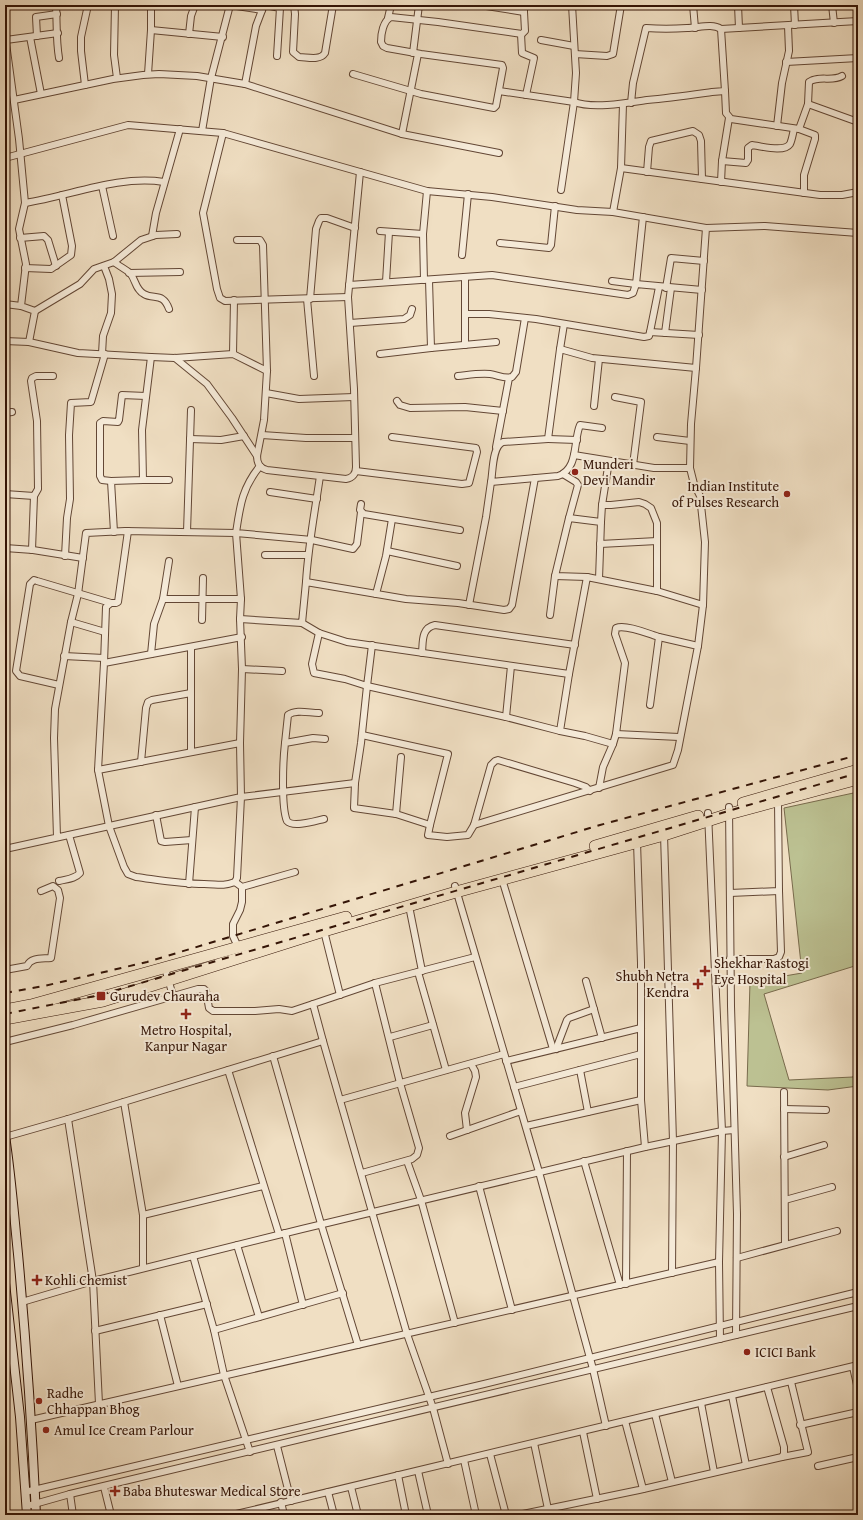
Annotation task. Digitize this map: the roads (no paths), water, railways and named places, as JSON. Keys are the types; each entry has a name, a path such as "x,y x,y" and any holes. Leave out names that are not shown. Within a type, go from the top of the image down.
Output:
{"highway":[{"path":"5,1010 30,1005 455,889 729,811 858,770"},
{"path":"729,811 778,802 858,779"},
{"path":"5,1020 103,1001 324,931 409,906 455,889 502,879 637,842 664,830"}],"main road":[{"path":"5,1136 12,1189 22,1302 31,1420 36,1515"},
{"path":"5,1283 20,1417 26,1515"}],"street":[{"path":"56,5 58,33 57,45 59,58"},
{"path":"85,85 81,37 88,5"},
{"path":"115,5 114,55 117,78"},
{"path":"148,74 151,5"},
{"path":"189,34 191,16 195,5"},
{"path":"202,131 211,78 223,37 230,5 278,7 280,10 277,56"},
{"path":"294,5 293,52 299,57 317,58 323,56 325,53 333,5"},
{"path":"353,74 437,98 493,108 496,106 503,68 502,65 415,53 383,46 381,38 391,5"},
{"path":"402,134 415,53 418,5"},
{"path":"480,5 524,12"},
{"path":"524,5 525,31 521,34 522,53 534,58 526,95"},
{"path":"561,190 574,102 576,72 572,5"},
{"path":"574,54 608,56 613,54 621,5"},
{"path":"693,5 695,28"},
{"path":"738,5 739,28"},
{"path":"777,126 782,83 789,51 794,5"},
{"path":"832,5 834,23"},
{"path":"245,84 256,26 264,7"},
{"path":"37,36 36,17 57,14"},
{"path":"388,18 417,20 521,34"},
{"path":"630,103 633,83 646,28 695,28 710,26 721,29 858,21"},
{"path":"721,29 726,113 729,118 733,120 797,129 812,134 815,137 804,175 804,193"},
{"path":"151,30 223,37"},
{"path":"6,40 58,33"},
{"path":"5,36 14,100 25,203 18,229 26,264 21,306"},
{"path":"30,37 41,94"},
{"path":"541,40 574,46"},
{"path":"786,62 858,58"},
{"path":"14,100 117,78 148,74 175,74 245,84 402,134 499,153"},
{"path":"722,161 746,163 748,160 748,148 752,145 779,149 785,148 791,143 808,104 810,95 808,84 816,79 837,78 842,76"},
{"path":"499,91 580,104 611,105 725,91"},
{"path":"613,212 621,168 623,104"},
{"path":"808,104 858,122"},
{"path":"721,182 722,161 729,118"},
{"path":"5,158 128,125 180,129 223,133 427,191 468,194 578,210 613,212 706,228 765,226 858,233"},
{"path":"152,236 164,182 180,129"},
{"path":"648,172 649,147 651,141 693,131 699,135 701,141 702,179"},
{"path":"223,133 203,213 218,294 222,300 264,301 348,297"},
{"path":"621,168 833,196 858,192"},
{"path":"237,240 260,240 263,243 267,371 262,435 257,456 258,463 267,470 348,479 353,477 356,471 354,397 348,297 360,172"},
{"path":"25,203 102,186 140,180 164,182"},
{"path":"102,186 113,236"},
{"path":"427,191 423,234 431,348"},
{"path":"462,256 468,194"},
{"path":"25,268 47,269 56,266 71,256 72,253 62,195"},
{"path":"500,243 549,248 551,245 555,206"},
{"path":"350,285 499,276 628,295 633,293 636,284 643,217"},
{"path":"314,376 308,299 316,229 321,218 327,218 355,228"},
{"path":"474,825 673,765 678,750 679,738 688,700 698,646 703,605 705,542 700,496 692,478 690,468 690,441 706,228"},
{"path":"380,231 423,234"},
{"path":"386,282 389,232"},
{"path":"29,342 35,311 80,284 98,267 114,262 136,243 145,238 177,234"},
{"path":"20,238 44,236 48,240 56,266"},
{"path":"665,334 671,258 704,261"},
{"path":"114,262 129,273 139,291 145,295 158,297 167,304 169,309"},
{"path":"65,556 67,518 70,499 69,435 71,403 91,402 103,354 103,336 110,318 112,294 110,279 104,266"},
{"path":"129,273 180,272"},
{"path":"465,277 465,345"},
{"path":"612,281 655,285 668,288 702,290"},
{"path":"465,313 472,315 489,314 524,318 639,337 649,336 659,287"},
{"path":"233,354 234,300"},
{"path":"5,304 21,306 35,311"},
{"path":"350,323 404,319 410,315 412,309"},
{"path":"469,605 486,517 496,448 509,378 516,372 524,318"},
{"path":"548,439 564,324"},
{"path":"650,332 699,336"},
{"path":"5,341 29,342 78,353 175,358 233,354 267,371"},
{"path":"380,354 496,342"},
{"path":"560,349 599,359 696,368"},
{"path":"143,480 141,442 151,357"},
{"path":"175,358 207,384 257,456"},
{"path":"594,406 599,359"},
{"path":"458,376 476,373 509,378"},
{"path":"32,550 34,496 38,489 37,421 31,381 32,378 36,376 53,376"},
{"path":"146,396 122,394 118,422 103,421 100,423 100,476 102,480 111,481 169,480"},
{"path":"266,394 299,398 354,397"},
{"path":"615,397 641,402 633,465"},
{"path":"397,401 400,404 410,408 465,407 503,411"},
{"path":"187,532 191,410"},
{"path":"563,474 570,466 574,456 580,425 602,428"},
{"path":"262,435 306,438 355,438"},
{"path":"190,439 221,440 244,436"},
{"path":"356,471 462,484 469,483 477,452 476,448 392,437"},
{"path":"657,437 690,441"},
{"path":"496,448 499,443 503,442 548,439 577,440"},
{"path":"574,456 654,468 690,468"},
{"path":"599,579 602,505 609,461"},
{"path":"111,603 106,607 98,770 109,826 124,867 128,874 136,877 189,884 224,886 235,882 237,878 241,796 240,743 242,669 242,637 240,619 241,599 236,533 240,503 249,481 260,466"},
{"path":"491,482 563,474 578,484 555,576 550,615"},
{"path":"302,623 308,555 312,540 320,476"},
{"path":"306,582 406,599 509,610 511,608 535,478"},
{"path":"111,481 114,532"},
{"path":"270,492 317,499"},
{"path":"5,494 34,496"},
{"path":"602,505 639,502 651,508 657,523 657,591"},
{"path":"57,837 54,723 70,622 78,594 86,532 128,531 236,533 312,540 355,548 357,544 361,504"},
{"path":"361,512 364,514 460,530"},
{"path":"569,518 601,522"},
{"path":"376,594 387,551 392,519"},
{"path":"59,685 20,676 16,671 29,588 32,582 37,580 78,594 111,603 118,602 128,531"},
{"path":"600,544 657,541"},
{"path":"5,548 32,550 83,558"},
{"path":"387,551 457,566"},
{"path":"265,555 308,555"},
{"path":"151,654 154,624 163,599 169,561"},
{"path":"555,576 599,579 657,591 703,605"},
{"path":"560,731 587,577"},
{"path":"202,620 203,578"},
{"path":"163,599 241,599"},
{"path":"240,619 302,623 319,633 347,642 569,674"},
{"path":"70,622 105,632"},
{"path":"422,653 425,632 430,626 435,625 575,645"},
{"path":"599,788 603,767 616,734 625,662 615,634 616,628 626,627 698,646"},
{"path":"319,633 311,668 314,673 506,717 613,744"},
{"path":"64,656 104,660 151,654 242,637"},
{"path":"650,705 660,637"},
{"path":"372,645 355,783 354,808 396,814 430,825"},
{"path":"191,647 191,752"},
{"path":"506,717 511,666"},
{"path":"242,669 282,671"},
{"path":"141,762 146,708 148,702 191,693"},
{"path":"319,714 296,712 288,715 285,743 284,792 286,818 289,823 294,824 324,819"},
{"path":"616,734 679,738"},
{"path":"362,735 448,754 428,835 447,837 468,835 474,825 491,765 498,760 584,786 590,791"},
{"path":"285,743 313,738 325,738"},
{"path":"98,770 240,743"},
{"path":"396,814 401,757"},
{"path":"5,849 241,796 355,783"},
{"path":"730,959 774,959 779,957 781,952 778,802"},
{"path":"189,884 195,807"},
{"path":"729,811 730,959 737,1258 736,1335"},
{"path":"156,815 161,840 165,842 192,840"},
{"path":"708,817 722,1131 719,1262 720,1339"},
{"path":"664,830 673,1141 672,1273"},
{"path":"59,881 70,879 80,873 68,835"},
{"path":"637,842 641,963 641,1100 645,1147"},
{"path":"242,887 294,872"},
{"path":"502,879 554,1049"},
{"path":"235,882 242,887"},
{"path":"5,970 27,966 29,962 33,960 51,958 60,898 58,890 53,886 41,891"},
{"path":"238,947 233,936 232,924 240,910 242,902 242,887"},
{"path":"455,889 539,1172 593,1369 606,1426"},
{"path":"730,893 779,891"},
{"path":"409,906 420,971 433,1026 446,1070"},
{"path":"324,931 340,995"},
{"path":"5,1042 73,1025 198,989 204,989 207,993 209,1008 213,1011 255,1011 280,1009 292,1011 375,983 476,957"},
{"path":"166,968 173,996"},
{"path":"586,981 602,1038"},
{"path":"362,1173 407,1161 418,1155 419,1144 400,1083 390,1037 375,983"},
{"path":"313,1004 407,1334 433,1408 448,1464"},
{"path":"554,1049 567,1020 594,1009"},
{"path":"390,1037 433,1026"},
{"path":"506,1061 641,1028"},
{"path":"5,1136 68,1119 323,1041"},
{"path":"340,1100 504,1054"},
{"path":"514,1087 641,1054"},
{"path":"273,1056 321,1224 358,1345"},
{"path":"467,1130 465,1113 476,1077 475,1071 471,1064"},
{"path":"228,1070 263,1186 282,1234 303,1304"},
{"path":"580,1070 588,1112"},
{"path":"784,1092 785,1245"},
{"path":"526,1126 641,1100"},
{"path":"124,1102 142,1215 143,1268"},
{"path":"784,1108 826,1110"},
{"path":"450,1136 521,1111"},
{"path":"68,1119 93,1281 99,1404"},
{"path":"22,1302 143,1268 420,1200 627,1151 722,1131 734,1130"},
{"path":"784,1157 824,1145"},
{"path":"623,1284 627,1151"},
{"path":"407,1161 420,1200 455,1323"},
{"path":"584,1161 623,1284"},
{"path":"142,1215 263,1186"},
{"path":"479,1186 512,1310"},
{"path":"785,1200 832,1187"},
{"path":"737,1258 837,1231"},
{"path":"237,1245 258,1317"},
{"path":"193,1256 214,1330 224,1375 250,1452"},
{"path":"31,1420 719,1262"},
{"path":"25,1492 429,1397 858,1292"},
{"path":"214,1330 343,1293"},
{"path":"95,1331 207,1304"},
{"path":"26,1506 35,1505 70,1494 277,1446 858,1306"},
{"path":"160,1315 178,1386"},
{"path":"232,1515 281,1502 351,1487 855,1366 858,1389"},
{"path":"518,1515 808,1452 800,1425 791,1382"},
{"path":"768,1387 784,1447 784,1454 782,1457"},
{"path":"732,1396 746,1465"},
{"path":"701,1403 714,1472"},
{"path":"800,1425 858,1412"},
{"path":"655,1414 672,1482"},
{"path":"625,1422 643,1489"},
{"path":"583,1432 597,1499"},
{"path":"534,1443 548,1509"},
{"path":"277,1446 291,1500"},
{"path":"490,1454 506,1515"},
{"path":"818,1466 858,1457"},
{"path":"464,1460 476,1515"},
{"path":"418,1471 428,1515"},
{"path":"398,1475 406,1515"},
{"path":"104,1487 111,1515"},
{"path":"351,1487 358,1515"},
{"path":"328,1492 334,1515"},
{"path":"70,1494 74,1515"},
{"path":"281,1502 284,1515"}],"railway":[{"path":"5,993 44,986 147,962 600,825 858,755"},
{"path":"5,1014 100,995 858,773"}],"place":[{"name":"Munderi Devi Mandir","path":"575,472"},
{"name":"Indian Institute of Pulses Research","path":"787,494"},
{"name":"Shekhar Rastogi Eye Hospital","path":"705,971"},
{"name":"Shubh Netra Kendra","path":"698,984"},
{"name":"Gurudev Chauraha","path":"101,996"},
{"name":"Metro Hospital, Kanpur Nagar","path":"186,1014"},
{"name":"Kohli Chemist","path":"37,1280"},
{"name":"ICICI Bank","path":"747,1352"},
{"name":"Radhe Chhappan Bhog","path":"39,1401"},
{"name":"Amul Ice Cream Parlour","path":"46,1430"},
{"name":"Baba Bhuteswar Medical Store","path":"115,1491"}]}
